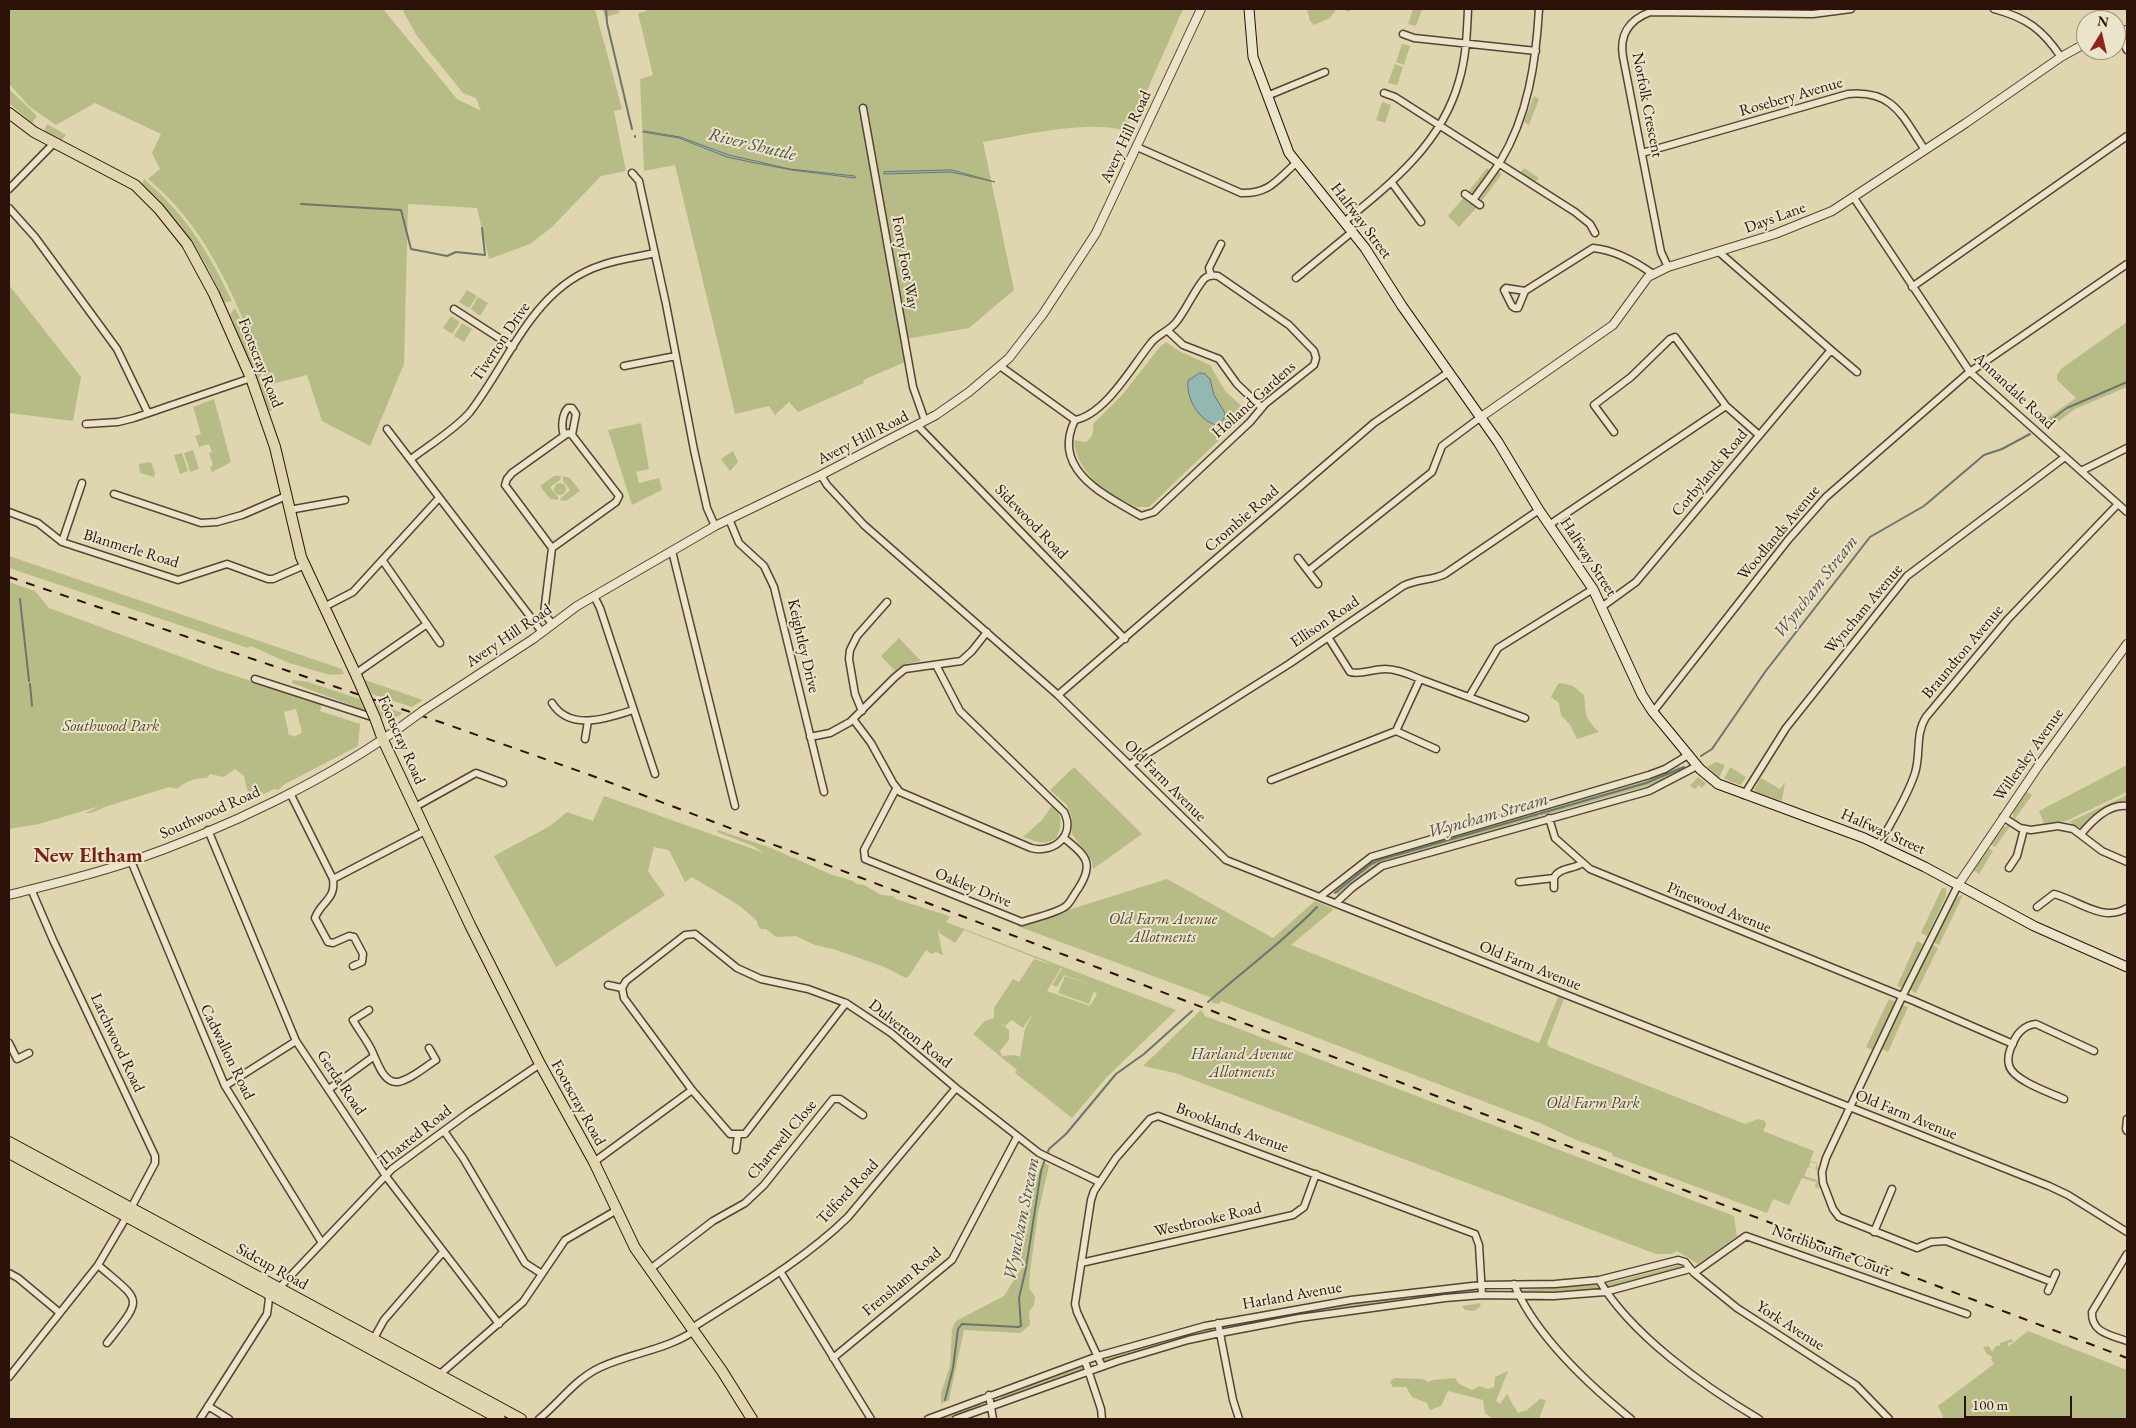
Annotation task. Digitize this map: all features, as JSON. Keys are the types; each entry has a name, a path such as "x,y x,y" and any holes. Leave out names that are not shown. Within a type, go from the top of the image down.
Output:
{"main road":[{"name":"Halfway Street","path":"1249,9 1254,57 1289,153 1365,248 1402,306 1481,417 1539,510 1594,589 1642,695 1653,712 1698,766 1712,781 1744,795 1814,818 1879,845 2034,926 2127,967"},
{"name":"Footscray Road","path":"9,113 27,127 54,143 135,185 169,220 186,244 211,287 251,378 272,438 296,539 305,565 356,675 414,808 540,1064 594,1162 635,1248 693,1330 752,1419"},
{"name":"Sidcup Road","path":"9,1142 127,1216 279,1288 521,1419"},
{"name":"Sidcup Road","path":"9,1153 500,1419"}],"street":[{"name":"Avery Hill Road","path":"383,740 424,710 594,596 715,526 925,421 962,398 1009,358 1043,314 1096,233 1201,9"},
{"path":"1344,222 1392,183 1417,158 1440,125 1454,99 1460,80 1466,44 1468,9"},
{"path":"1473,200 1500,163 1521,117 1536,51 1539,9"},
{"name":"Norfolk Crescent","path":"1668,267 1661,252 1621,44 1628,26 1640,15 1650,12 1813,14 1852,9"},
{"path":"1994,9 2016,16 2041,31 2061,57"},
{"path":"1403,34 1414,38 1536,51"},
{"name":"Days Lane","path":"1481,417 1613,325 1642,285 1653,274 1668,267 1805,224 1854,198 2076,49"},
{"path":"1267,96 1325,72"},
{"name":"Rosebery Avenue","path":"1642,153 1848,94 1863,93 1880,96 1893,105 1925,150"},
{"path":"1384,94 1395,97 1575,212 1590,224 1595,233"},
{"name":"Forty Foot Way","path":"862,108 913,387 925,421"},
{"path":"1912,286 2127,136"},
{"path":"9,189 54,143"},
{"path":"1136,147 1241,193 1264,191 1296,163"},
{"path":"632,173 639,181 702,486 707,508 715,526"},
{"path":"1392,183 1421,222"},
{"path":"1465,194 1480,206"},
{"name":"Annandale Road","path":"1854,198 1970,372 2127,512"},
{"path":"9,208 35,237 121,355 148,414"},
{"path":"1296,278 1352,232"},
{"path":"1000,366 1075,420 1085,418 1093,413 1123,381 1152,342 1177,322 1204,279 1211,276 1209,268 1221,244"},
{"path":"1525,290 1593,248 1601,249 1639,263 1653,274"},
{"path":"1719,252 1857,372"},
{"name":"Tiverton Drive","path":"411,459 469,413 529,320 546,300 562,286 603,265 655,253"},
{"name":"Woodlands Avenue","path":"1653,712 1819,504 1970,372 2127,264"},
{"name":"Holland Gardens","path":"1075,420 1070,432 1072,459 1075,466 1102,494 1141,516 1146,516 1154,512 1194,472 1250,422 1262,408 1314,365 1316,358 1314,351 1289,325 1218,276 1211,276"},
{"path":"454,309 513,347"},
{"path":"1168,331 1183,345 1219,359 1237,384 1262,408"},
{"path":"1614,432 1594,405 1630,377 1672,338 1678,340 1726,406 1759,435"},
{"name":"Corbylands Road","path":"1602,606 1636,582 1831,350"},
{"path":"624,366 676,356"},
{"name":"Crombie Road","path":"1058,695 1374,424 1449,372"},
{"path":"86,424 118,422 148,414 251,378"},
{"path":"1549,525 1726,406"},
{"path":"552,548 616,502 619,496 572,435 576,414 574,409 568,408 564,415 564,435"},
{"path":"1308,571 1432,472 1442,446 1481,417"},
{"name":"Sidewood Road","path":"917,425 1125,639"},
{"path":"387,429 542,632"},
{"path":"552,624 545,617 544,612 552,548 505,485 506,478 512,473 564,435 572,435"},
{"path":"2081,471 2127,448"},
{"name":"Wyncham Avenue","path":"1744,795 1786,728 1907,576 2065,457"},
{"name":"Old Farm Avenue","path":"820,475 864,525 1058,695 1220,856 2049,1186 2068,1195 2127,1232"},
{"path":"62,542 82,484"},
{"path":"114,494 200,523 217,522 242,515 286,496"},
{"path":"324,607 353,592 439,498"},
{"path":"289,510 344,500"},
{"name":"Braundton Avenue","path":"1879,845 1912,780 1919,756 1920,728 1926,718 2008,619 2118,504"},
{"name":"Ellison Road","path":"1129,765 1288,664 1403,586 1415,580 1438,578 1539,510"},
{"name":"Blanmerle Road","path":"9,512 38,523 62,542 178,580 227,564 268,579 273,579 305,565"},
{"name":"Keightley Drive","path":"729,519 739,543 764,566 774,587 824,792"},
{"path":"672,551 735,806"},
{"path":"1298,558 1318,584"},
{"path":"383,561 440,643"},
{"path":"1469,697 1491,656 1498,648 1594,589"},
{"path":"594,596 600,608 655,774"},
{"path":"862,711 855,694 849,659 850,650 857,636 887,602"},
{"path":"356,675 427,624"},
{"path":"810,737 836,730 853,719 905,669 914,666 961,661 972,651 986,631"},
{"path":"1328,637 1350,672 1393,669 1525,718"},
{"name":"Willersley Avenue","path":"1958,885 2003,817 2127,644"},
{"path":"853,719 871,743 896,789 1031,848 1051,848 1059,844 1064,838 1067,822 1064,812 960,711 936,665"},
{"path":"255,678 375,718"},
{"path":"1271,780 1396,731 1420,679"},
{"path":"552,703 561,714 588,721 595,721 634,710"},
{"path":"585,739 588,721"},
{"path":"1396,731 1436,749"},
{"name":"Southwood Road","path":"9,895 131,861 208,830 290,793 383,740"},
{"path":"1321,896 1371,857 1649,775 1665,769 1688,754"},
{"path":"1337,902 1353,887 1382,866 1649,791 1698,766"},
{"path":"414,808 476,773 503,783"},
{"name":"Oakley Drive","path":"896,789 864,850 865,859 1022,922 1066,906 1087,874 1088,867 1084,858 1064,838"},
{"path":"290,793 333,879 334,888 332,895 315,918 328,942 334,943 348,936 354,937 363,954 362,962 353,966"},
{"path":"2081,834 2091,822 2104,813 2113,808 2127,806"},
{"path":"2003,817 2024,829 2036,830 2058,826 2072,829 2081,834 2102,852 2127,862"},
{"name":"Pinewood Avenue","path":"1549,818 1555,838 1582,864 1590,869 1902,996 2013,1044"},
{"path":"2009,868 2017,856 2024,829"},
{"name":"Gerda Road","path":"208,830 296,1041 386,1176 499,1324"},
{"path":"333,879 425,831"},
{"name":"Cadwallon Road","path":"131,861 225,1086 322,1243"},
{"path":"1554,888 1555,874 1582,864"},
{"path":"1519,882 1554,878"},
{"path":"1958,885 1902,996 1826,1158 1822,1178 1832,1205 1839,1217 1917,1248 1931,1242 1946,1241 2052,1282"},
{"name":"Larchwood Road","path":"9,1377 98,1266 155,1163 155,1156 31,889"},
{"path":"2037,908 2054,894 2102,913 2112,914 2127,908"},
{"name":"Dulverton Road","path":"622,988 626,981 685,935 692,933 698,935 737,968 762,980 808,989 846,1003 891,1033 1039,1154 1099,1182"},
{"path":"608,985 622,988 624,998 692,1090 730,1134 745,1134 846,1003"},
{"path":"369,1010 353,1020 387,1078 396,1082 401,1081 436,1060 429,1048"},
{"path":"2064,1099 2019,1078 2011,1072 2008,1058 2013,1044 2022,1030 2036,1024 2094,1051"},
{"path":"225,1086 296,1041"},
{"path":"9,1043 17,1059 29,1053"},
{"path":"329,1089 373,1057"},
{"name":"Thaxted Road","path":"279,1288 386,1176 444,1131 540,1064"},
{"name":"Telford Road","path":"542,1418 568,1390 595,1370 616,1360 671,1344 817,1244 848,1217 956,1088"},
{"path":"594,1162 692,1090"},
{"name":"Chartwell Close","path":"649,1270 713,1221 744,1203 764,1185 833,1099 840,1098 863,1115"},
{"name":"Brooklands Avenue","path":"1102,1366 1077,1312 1075,1296 1091,1200 1099,1182 1116,1158 1150,1119 1158,1116 1475,1234 1479,1245 1482,1295"},
{"path":"2127,1119 2127,1131"},
{"path":"444,1131 463,1158 525,1263 542,1274"},
{"path":"736,1150 738,1134"},
{"name":"Frensham Road","path":"833,1358 952,1260 1017,1137"},
{"name":"Westbrooke Road","path":"1081,1263 1293,1215 1304,1207 1316,1174"},
{"path":"1874,1232 1892,1189"},
{"path":"440,1375 523,1302 564,1240 618,1210"},
{"name":"Northbourne Court","path":"1692,1271 1746,1236 1966,1314"},
{"path":"373,1340 384,1320 443,1252"},
{"path":"2127,1254 2092,1312 2092,1319 2098,1330 2127,1341"},
{"name":"York Avenue","path":"1674,1261 1682,1260 1692,1271 1737,1308 1856,1386 1889,1419"},
{"name":"Harland Avenue","path":"928,1419 1098,1356 1218,1323 1351,1300 1481,1285 1598,1280 1674,1261"},
{"path":"98,1266 132,1294 135,1303 133,1311 108,1343"},
{"path":"780,1271 871,1419"},
{"name":"Harland Avenue","path":"956,1419 1102,1366 1188,1340 1220,1333 1359,1309 1482,1295 1567,1296 1605,1292 1692,1271"},
{"path":"9,1273 60,1312"},
{"path":"2048,1291 2056,1273"},
{"path":"1598,1280 1621,1313 1658,1348 1738,1407 1759,1419"},
{"path":"1514,1284 1519,1296 1542,1330 1571,1365 1594,1388 1631,1419"},
{"path":"200,1419 267,1314 268,1300 266,1291"},
{"path":"1218,1323 1233,1400 1239,1419"},
{"path":"1085,1361 1101,1409 1102,1419"},
{"path":"989,1395 993,1419"},
{"path":"208,1406 229,1419"}],"green space":[{"path":"9,9 383,9 457,99 481,111 476,98 463,93 417,36 402,9 595,9 622,109 614,111 626,171 601,176 552,227 530,244 489,259 477,208 408,204 404,364 370,446 322,421 307,375 268,385 247,328 222,273 207,247 190,223 148,179 160,169 152,153 161,134 95,103 56,125 30,107 9,84"},
{"path":"602,9 618,9 620,13 605,17"},
{"path":"642,9 1183,9 1138,111 1122,130 1108,127 1073,128 983,142 1014,290 969,328 901,340 905,362 863,380 864,383 798,412 789,402 775,415 769,406 735,414 675,165 644,171 640,79 653,75 638,13 647,11"},
{"path":"1307,9 1352,9 1349,12 1336,10 1330,18 1314,25 1310,21"},
{"path":"1413,9 1422,10 1416,26 1408,24"},
{"path":"1402,44 1410,46 1404,65 1396,62"},
{"path":"1395,64 1403,67 1397,85 1388,83"},
{"path":"9,89 37,116 32,123 9,103"},
{"path":"1534,96 1539,99 1529,125 1524,122"},
{"path":"1382,102 1391,105 1385,123 1376,120"},
{"path":"47,124 66,135 61,141 44,131"},
{"path":"1487,168 1490,170 1472,194 1468,192"},
{"path":"1524,168 1539,178 1536,181 1532,181 1520,173"},
{"path":"1497,171 1502,174 1481,202 1479,196"},
{"path":"144,179 173,207 195,235 232,301 224,303 209,270 199,254 179,224 142,184"},
{"path":"1464,197 1477,207 1459,227 1448,216"},
{"path":"9,285 81,377 73,421 9,413"},
{"path":"467,290 477,296 469,308 459,302"},
{"path":"478,297 488,303 480,316 471,309"},
{"path":"235,308 245,328 273,410 268,412 230,314"},
{"path":"451,316 460,322 452,334 443,328"},
{"path":"2127,322 2127,381 2066,408 2042,425 2040,423 2076,398 2057,380 2057,375 2061,369"},
{"path":"462,323 472,329 464,342 454,336"},
{"path":"1166,342 1179,351 1210,365 1225,391 1248,412 1149,507 1136,507 1102,489 1080,461 1074,440 1086,442 1090,438 1093,432 1093,424 1123,394 1159,348"},
{"path":"2127,382 2127,387 2075,409 2047,430 2044,426 2073,406"},
{"path":"214,399 231,462 212,472 210,467 213,465 209,453 212,452 209,444 199,447 195,436 201,434 193,407"},
{"path":"641,423 649,469 636,472 639,483 659,478 662,490 632,505 608,430"},
{"path":"193,450 199,469 190,472 184,453"},
{"path":"733,451 738,462 730,471 721,459"},
{"path":"182,453 188,471 180,474 174,455"},
{"path":"151,462 155,473 154,477 140,473 139,464"},
{"path":"554,476 561,476 560,480 550,487 558,497 558,500 550,499 540,486"},
{"path":"563,476 570,478 580,491 566,501 560,500 570,490 563,481"},
{"path":"560,483 566,489 560,495 554,489"},
{"path":"9,556 342,669 344,674 330,675 289,663 251,646 248,648 9,568"},
{"name":"Southwood Park","path":"9,582 35,591 49,608 214,669 322,704 320,711 360,724 358,746 285,784 278,790 274,789 250,801 244,776 235,769 224,777 210,774 207,778 191,780 177,789 169,787 91,813 85,813 100,806 39,824 9,829","holes":["296,709 302,733 293,737 289,735 284,712"]},
{"path":"899,638 921,661 906,664 896,672 881,656"},
{"path":"293,680 308,682 360,699 364,710 292,683"},
{"path":"365,680 423,700 412,707 372,694"},
{"path":"1558,684 1573,686 1584,695 1587,715 1599,732 1577,739 1570,725 1561,715 1559,703 1551,697"},
{"path":"377,705 403,713 393,720 386,719 380,714"},
{"path":"1716,762 1725,765 1719,778 1707,767"},
{"path":"2127,765 2127,792 2066,821 2044,823 2039,811"},
{"path":"1680,766 1681,771 1654,784 1541,816 1539,810 1659,775"},
{"path":"1074,767 1142,834 1093,869 1092,861 1072,834 1072,818 1067,805 1050,790"},
{"path":"1730,767 1746,777 1741,785 1724,779"},
{"path":"1698,777 1706,783 1702,788 1698,785 1696,789 1690,786"},
{"path":"1761,778 1780,789 1785,782 1782,801 1755,792 1754,790"},
{"path":"2026,791 2032,795 2014,820 2014,808"},
{"path":"2127,795 2127,802 2107,806 2090,818 2081,828 2069,822"},
{"path":"604,796 764,853 753,846 717,832 718,830 771,848 830,874 853,881 856,884 864,885 881,895 893,896 896,899 946,915 950,917 946,922 1176,1010 1106,1078 1072,1118 1015,1073 1017,1070 973,1034 985,1021 994,1018 994,1008 1013,979 1019,982 1034,959 1056,966 964,930 955,943 939,933 940,927 938,933 943,955 936,952 932,954 926,950 906,978 882,966 833,949 815,945 796,936 776,937 766,929 761,929 757,921 740,906 692,877 685,882 669,850 654,847 648,871 665,895 556,967 494,856 550,826 567,812 593,821","holes":["1061,968 1052,985 1057,987 1064,975 1096,986 1065,976 1058,993 1089,1004 1094,991 1097,994 1090,1006 1047,991","1033,1013 1025,1029 1020,1057 1015,1055 1002,1056 1000,1051 1009,1040 1009,1030 998,1021 1005,1026 1012,1020 1023,1028"]},
{"path":"1052,806 1060,817 1060,828 1057,837 1049,842 1045,842 1023,837 1042,820"},
{"path":"1537,811 1539,817 1533,820 1514,823 1510,827 1382,863 1339,895 1334,892 1367,862 1378,857"},
{"path":"2011,825 1995,847 1989,843 2000,828"},
{"path":"1987,847 1993,851 1979,874 1973,870"},
{"name":"Old Farm Avenue Allotments","path":"1167,879 1273,938 1315,901 1334,909 1291,945 1539,1043 1558,997 1564,999 1547,1043 1549,1047 1745,1124 1758,1119 1765,1121 1766,1125 1763,1131 1814,1151 1810,1161 1817,1163 1818,1170 1815,1169 1817,1164 1811,1162 1809,1166 1813,1168 1808,1167 1804,1176 1817,1180 1819,1189 1815,1187 1816,1182 1802,1178 1789,1205 1773,1199 1767,1213 1613,1156 1612,1153 1576,1140 1540,1123 1221,1001 1219,1004 1212,1003 1212,998 1207,996 1017,926"},
{"path":"1942,888 1946,888 1946,896 1927,936 1921,933"},
{"path":"1963,895 1939,945 1933,942 1954,900"},
{"path":"1917,941 1923,944 1902,988 1897,986"},
{"path":"1932,945 1938,948 1916,993 1910,990"},
{"path":"1889,999 1895,1003 1872,1050 1866,1047"},
{"path":"1903,1005 1908,1007 1888,1052 1882,1049"},
{"name":"Harland Avenue Allotments","path":"1201,1010 1205,1016 1734,1216 1737,1236 1698,1264 1677,1251 1671,1254 1656,1254 1175,1073 1143,1066"},
{"path":"1043,1162 1049,1166 1038,1213 1030,1272 1029,1288 1035,1297 1034,1305 1029,1312 1030,1325 1020,1333 964,1330 949,1400 941,1404 941,1393 950,1366 952,1329 956,1321 1004,1296 1023,1266 1019,1250 1033,1187"},
{"path":"1679,1265 1682,1266 1679,1269 1607,1288 1605,1284"},
{"path":"1598,1286 1597,1289 1559,1293 1522,1293 1520,1290"},
{"path":"1477,1288 1479,1290 1477,1293 1414,1299 1412,1297"},
{"path":"1407,1296 1406,1300 1317,1312 1314,1309"},
{"path":"1481,1303 1480,1307 1474,1311 1465,1310 1462,1306"},
{"path":"1309,1310 1308,1314 1223,1328 1225,1325"},
{"path":"1214,1327 1215,1331 1106,1362 1103,1360 1105,1357"},
{"path":"2028,1331 2127,1370 2127,1419 1944,1419 1938,1406 1994,1364 1991,1359 1993,1357 1987,1354 1983,1347 1989,1346 1992,1352 1996,1346 2000,1346 2000,1343 2012,1339 2013,1342 2008,1343 2008,1347"},
{"path":"1081,1365 1084,1366 1083,1369 1002,1398 1000,1396"},
{"path":"1508,1371 1496,1401 1500,1404 1507,1394 1518,1413 1527,1410 1540,1399 1546,1400 1539,1419 1493,1419 1485,1413 1483,1400 1448,1391 1441,1406 1430,1410 1427,1403 1412,1397 1406,1387 1393,1387 1390,1382 1394,1378 1422,1379 1429,1382 1432,1380 1455,1378 1459,1384 1472,1390 1479,1386 1488,1389 1494,1387 1495,1377"},
{"path":"980,1402 981,1405 977,1408 948,1419 935,1419"}],"water":[{"name":"River Shuttle","path":"644,131 680,137 729,155 790,169 855,176 855,178 792,170 727,157 679,138"},
{"path":"952,170 995,182 951,172 884,174 884,172"},
{"path":"1200,373 1205,374 1210,379 1214,395 1225,413 1224,419 1216,425 1204,418 1194,408 1191,401 1188,381"}],"waterway":[{"path":"606,9 607,23 632,129"},
{"name":"River Shuttle","path":"301,204 401,210 411,249 447,256 456,252 485,255 482,228"},
{"name":"Wyncham Stream","path":"2044,425 2067,408 2127,382"},
{"name":"Wyncham Stream","path":"1701,756 1712,749 1765,672 1870,537 1924,506 1984,455 2002,449 2030,434"},
{"path":"20,599 29,681"},
{"path":"30,684 32,706"},
{"name":"Wyncham Stream","path":"1335,893 1371,864 1379,860 1646,783 1684,767"},
{"name":"Wyncham Stream","path":"1208,1002 1277,944 1317,907"},
{"name":"Wyncham Stream","path":"1047,1154 1049,1149 1066,1134 1116,1074 1144,1054 1192,1011"},
{"name":"Wyncham Stream","path":"945,1400 953,1368 958,1329 962,1324 1021,1326 1019,1298 1026,1268 1041,1171 1045,1159"}],"railway":[{"path":"9,577 443,723 590,775 2127,1358"}],"district":[{"name":"New Eltham","path":"88,856"}],"park label":[{"name":"Old Farm Park","path":"1593,1104"}]}
